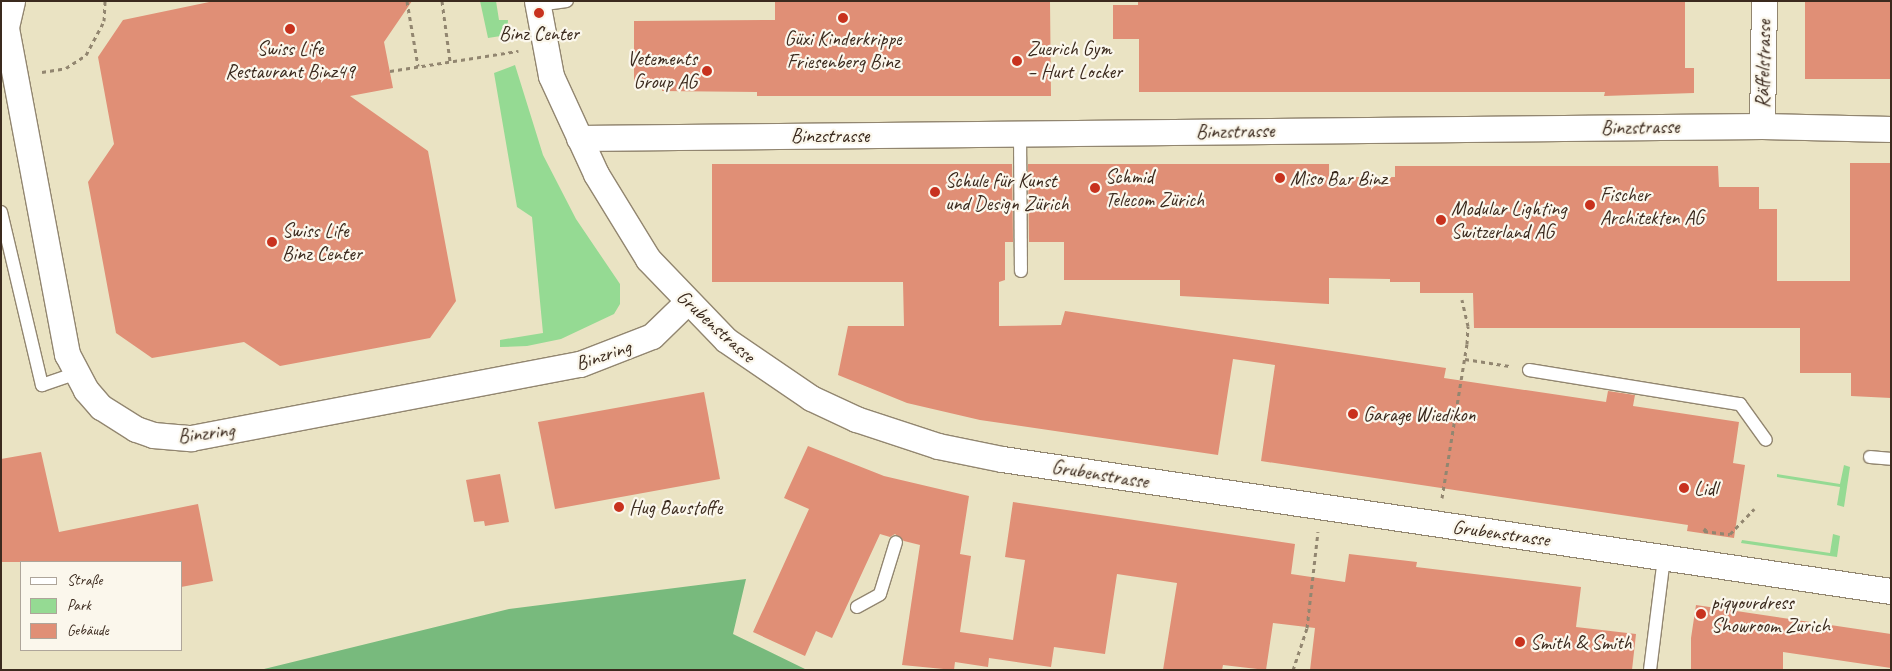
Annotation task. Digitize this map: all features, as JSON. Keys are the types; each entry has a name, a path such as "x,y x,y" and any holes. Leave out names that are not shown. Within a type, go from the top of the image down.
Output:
{"street":[{"name":"Binzring","path":"12,1 6,28 66,354 101,407 119,420 153,435 191,438 580,364 652,336 687,302"},
{"name":"Räffelstrasse","path":"1762,126 1764,1"},
{"name":"Grubenstrasse","path":"537,3 551,76 601,182 648,259 687,302 726,340 811,398 878,428 938,446 1321,508 1664,557 1891,592"},
{"name":"Binzstrasse","path":"579,138 1762,126 1891,129"}],"lane":[{"path":"537,3 567,1"},
{"path":"1020,134 1020,271"},
{"path":"1,212 42,385 77,373"},
{"path":"1530,370 1740,404 1766,440"},
{"path":"1870,457 1891,459"},
{"path":"857,606 880,594 896,542"},
{"path":"1650,670 1664,557"}],"path":[{"path":"39,72 66,68 86,55 104,21 105,1"},
{"path":"407,1 418,66"},
{"path":"442,1 450,61"},
{"path":"390,71 519,51"},
{"path":"1441,504 1468,326 1462,300"},
{"path":"1464,359 1530,370"},
{"path":"1706,528 1704,531 1730,534 1754,509"},
{"path":"1294,670 1307,628 1319,528"}],"green space":[{"path":"480,1 496,1 499,20 508,20 507,35 488,38"},
{"path":"515,65 543,155 576,219 620,284 620,304 614,314 561,339 527,346 500,347 500,340 543,333 532,217 517,207 494,73"},
{"path":"1844,465 1850,467 1844,507 1837,505 1840,487 1777,477 1777,474 1840,484"},
{"path":"1833,534 1840,536 1837,557 1741,543 1742,540 1830,553"},
{"path":"746,579 733,634 807,670 260,670 509,609"}],"building":[{"name":"Swiss Life Binz Center","path":"214,1 412,1 384,42 393,88 350,96 428,151 456,301 430,338 280,366 244,342 152,358 116,333 88,182 114,144 98,57 123,20"},
{"path":"775,1 1050,1 1051,96 757,96 757,92 662,91 662,83 634,83 634,21 775,20"},
{"path":"1138,1 1685,1 1685,68 1694,68 1694,93 1604,96 1605,92 1139,92 1139,39 1113,39 1113,5 1138,5"},
{"path":"1805,1 1891,1 1891,79 1805,79"},
{"path":"1850,163 1891,163 1891,398 1851,396 1851,373 1800,373 1800,328 1474,328 1473,293 1420,293 1420,282 1390,282 1390,279 1329,278 1329,304 1180,296 1180,280 1064,280 1064,242 1029,242 1028,164 1329,164 1329,177 1395,177 1395,166 1718,166 1719,187 1759,187 1759,209 1777,209 1777,281 1850,281"},
{"path":"712,164 1012,164 1013,242 1005,242 1005,280 999,282 999,326 1061,325 1065,311 1446,368 1444,378 1606,402 1608,391 1635,395 1633,406 1739,422 1733,463 1745,465 1734,538 1687,531 1688,525 1261,461 1275,365 1233,359 1218,455 980,420 907,403 838,375 848,326 904,326 903,282 712,282"},
{"path":"704,392 720,479 555,509 538,422"},
{"path":"808,446 884,476 969,496 960,554 971,556 960,632 1013,640 1025,560 1005,557 1013,502 1295,544 1291,574 1345,582 1349,554 1417,562 1416,567 1581,587 1576,627 1636,634 1632,670 1310,670 1315,628 1273,623 1266,670 1223,665 1222,670 1163,670 1177,583 1117,574 1105,654 1054,647 1051,667 989,658 988,667 955,662 954,670 902,665 920,545 904,541 895,534 890,537 880,534 832,638 816,631 805,656 753,632 809,509 784,498"},
{"path":"41,452 59,532 198,504 213,581 182,587 182,561 1,562 1,459"},
{"path":"500,474 509,522 485,526 484,521 474,522 466,480"},
{"path":"1696,605 1891,634 1891,668 1783,652 1783,670 1691,670 1691,638"}],"place":[{"name":"Binz Center","path":"539,13"},
{"name":"Güxi Kinderkrippe Friesenberg Binz","path":"843,18"},
{"name":"Swiss Life Restaurant Binz49","path":"290,29"},
{"name":"Zuerich Gym – Hurt Locker","path":"1017,61"},
{"name":"Vetements Group AG","path":"707,71"},
{"name":"Miso Bar Binz","path":"1280,178"},
{"name":"Schmid Telecom Zürich","path":"1095,188"},
{"name":"Schule für Kunst und Design Zürich","path":"935,192"},
{"name":"Fischer Architekten AG","path":"1590,205"},
{"name":"Modular Lighting Switzerland AG","path":"1441,220"},
{"name":"Swiss Life Binz Center","path":"272,242"},
{"name":"Garage Wiedikon","path":"1353,414"},
{"name":"Lidl","path":"1684,488"},
{"name":"Hug Baustoffe","path":"619,507"},
{"name":"piqyourdress Showroom Zurich","path":"1701,614"},
{"name":"Smith & Smith","path":"1520,642"}]}
